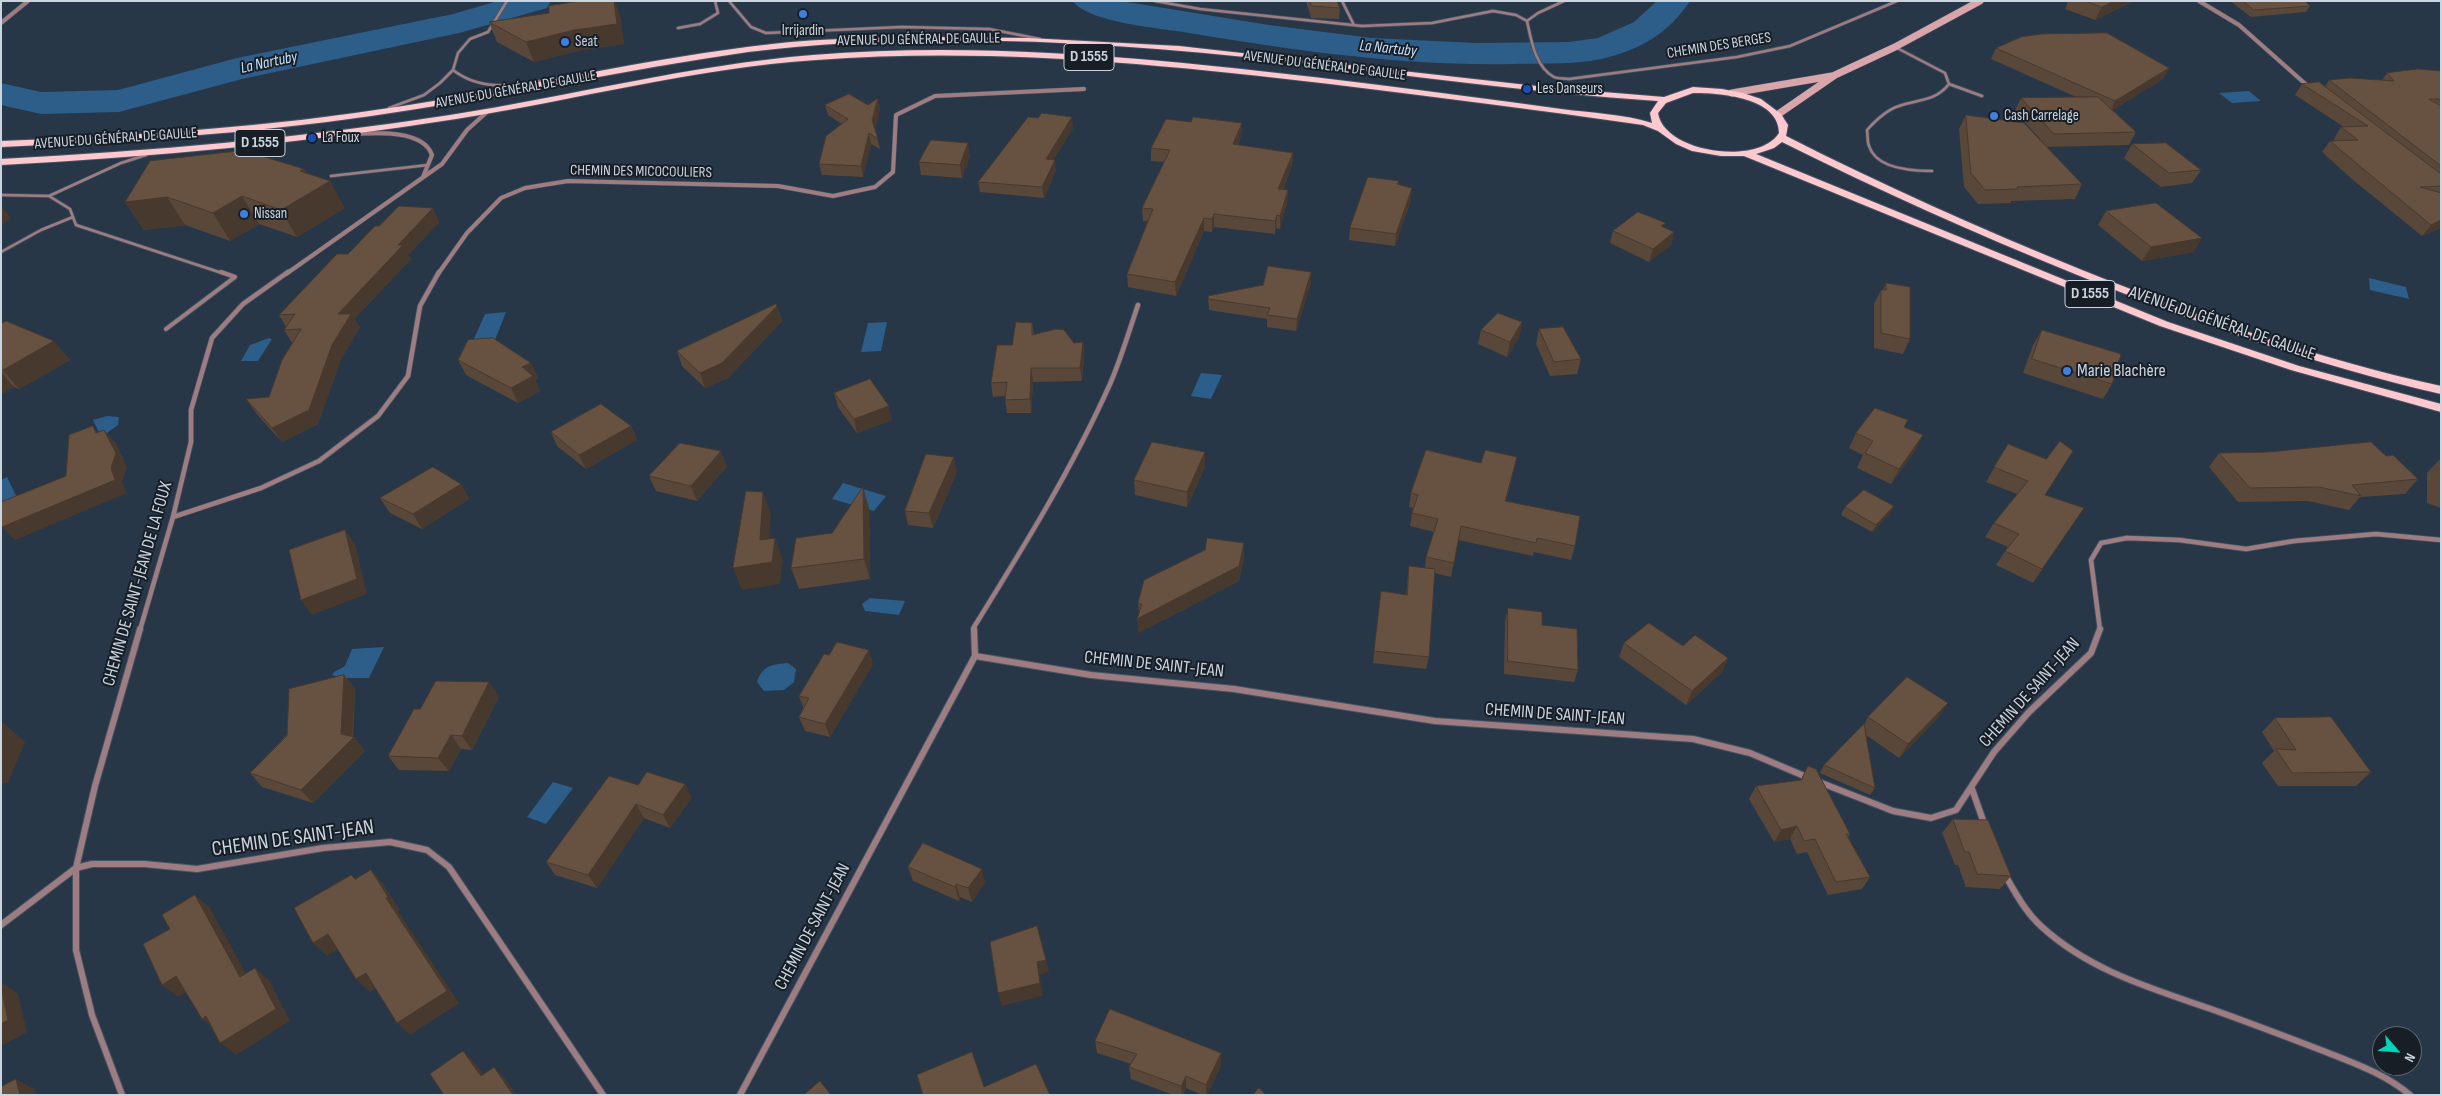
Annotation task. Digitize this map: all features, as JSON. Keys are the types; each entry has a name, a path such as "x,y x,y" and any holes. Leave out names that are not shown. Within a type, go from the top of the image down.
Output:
{"main road":[{"path":"1777,115 1835,75 1895,47 1980,1"},
{"name":"AVENUE DU GÉNÉRAL DE GAULLE","path":"1,144 139,138 370,114 755,48 821,42 898,40 1049,41 1230,53 1527,89 1663,99"},
{"name":"AVENUE DU GÉNÉRAL DE GAULLE","path":"1,162 152,153 333,135 488,111 756,62 893,54 998,54 1093,57 1200,65 1644,123 1660,129 1680,142 1708,152 1747,154 2164,324 2295,368 2441,408"},
{"path":"1660,129 1654,118 1655,108 1663,99 1676,93 1693,90 1732,93 1835,75"},
{"path":"1732,93 1766,106 1777,115 1784,131 1782,138 1775,146 1747,154"},
{"name":"AVENUE DU GÉNÉRAL DE GAULLE","path":"1782,138 1858,177 1984,235 2170,308 2303,353 2441,390"}],"street":[{"path":"1,23 28,1"},
{"path":"2199,1 2239,25 2317,93"},
{"name":"CHEMIN DES MICOCOULIERS","path":"173,517 262,488 319,461 378,416 408,376 420,306 434,279 467,233 501,198 525,188 568,181 778,186 833,196 875,187 893,172 896,115 935,96 1084,89"},
{"name":"CHEMIN DE SAINT-JEAN DE LA FOUX","path":"122,1095 92,1015 76,950 76,868 95,786 140,638 173,517 191,442 191,410 212,338 243,304 442,164 467,130 488,111"},
{"path":"333,135 415,137 425,141 430,147 432,156 423,177"},
{"path":"975,656 974,627 1030,537 1074,460 1111,382 1138,305"},
{"name":"CHEMIN DE SAINT-JEAN","path":"740,1095 975,656 1091,675 1234,689 1435,721 1693,739 1750,753 1893,811 1931,818 1956,810 1972,789 1994,752 2029,712 2091,653 2100,630 2091,560 2101,543 2127,538 2179,540 2246,549 2294,541 2376,534 2441,540"},
{"path":"1972,789 1988,836"},
{"name":"CHEMIN DE SAINT-JEAN","path":"1,925 76,868 92,864 144,864 197,869 324,848 390,842 426,850 449,867 603,1095"},
{"path":"2004,871 2011,888 2036,923 2068,948 2104,970 2337,1056 2380,1075 2410,1095"}],"lane":[{"path":"488,32 507,1"},
{"path":"678,28 700,24 718,13 715,1"},
{"path":"729,1 750,27 766,33 782,34 838,29 902,27 989,29 1049,41"},
{"path":"1155,1 1354,25 1409,26 1440,22 1490,10 1520,15 1527,21 1538,13 1564,1"},
{"path":"1342,1 1354,25"},
{"name":"CHEMIN DES BERGES","path":"1527,21 1530,38 1542,65 1555,78 1569,79 1736,57 1790,46 1897,1"},
{"path":"370,114 402,105 424,95 453,70 458,53 470,39 497,30"},
{"path":"1895,47 1946,73 1949,84"},
{"path":"453,70 462,79 473,84 495,86 620,71"},
{"path":"1949,84 1970,90 1982,96"},
{"path":"1932,170 1909,171 1882,161 1869,148 1867,130 1880,117 1898,106 1925,101 1942,94 1949,84"},
{"path":"1,195 49,196 121,163 152,153"},
{"path":"331,176 428,164"},
{"path":"49,196 70,209 76,225 235,277 166,329"},
{"path":"1,252 41,230 73,217"}],"water":[{"path":"2249,91 2261,101 2232,103 2219,93"},
{"path":"2369,278 2406,287 2409,299 2370,290"},
{"path":"506,312 495,340 473,341 485,314"},
{"path":"887,322 881,351 861,352 868,323"},
{"path":"269,338 272,339 258,361 241,361 250,345"},
{"path":"1201,373 1222,375 1211,399 1191,396"},
{"path":"107,416 119,417 118,425 101,437 93,420"},
{"path":"7,477 19,502 1,512 1,480"},
{"path":"843,483 886,496 874,511 832,499"},
{"path":"870,598 905,601 899,615 865,611 862,604"},
{"path":"384,647 369,678 342,678 332,675 345,666 352,649"},
{"path":"788,663 796,669 794,682 784,690 764,691 757,682 762,672 772,665"},
{"path":"553,782 573,788 546,824 527,817"}],"building":[{"path":"580,1 614,1 617,24 574,30 526,42 489,22 549,13 549,6"},
{"path":"1310,1 1337,1 1340,8 1312,6"},
{"path":"2086,1 2114,1 2102,7"},
{"path":"2243,1 2305,1 2310,6 2254,10"},
{"path":"2107,33 2169,68 2115,101 1996,48 2021,37 2041,34"},
{"path":"2418,69 2441,71 2441,99 2429,99 2441,106 2441,166 2329,80 2350,78 2394,81 2387,73"},
{"path":"2319,82 2441,174 2441,186 2420,187 2441,193 2441,220 2431,225 2330,141 2358,140 2341,127 2368,126 2302,84"},
{"path":"849,94 868,105 878,98 872,120 878,139 869,133 861,166 819,164 826,136 848,119 825,105"},
{"path":"2098,97 2136,132 2054,134 2021,98"},
{"path":"1042,113 1072,117 1046,159 1055,160 1042,187 978,182 1028,117 1038,118"},
{"path":"1966,115 2024,123 2082,184 1985,190 1971,173"},
{"path":"1193,117 1242,123 1233,144 1293,153 1278,189 1288,190 1280,216 1277,215 1275,221 1214,214 1212,219 1204,218 1175,282 1127,274 1153,209 1142,208 1170,150 1151,148 1166,119 1191,122"},
{"path":"931,140 968,143 960,165 919,162"},
{"path":"2166,143 2201,170 2169,173 2132,144"},
{"path":"239,151 304,169 300,171 330,181 281,210 242,196 213,213 167,197 125,202 150,161"},
{"path":"1368,177 1399,181 1397,184 1412,188 1396,234 1350,228"},
{"path":"2156,203 2202,238 2151,247 2106,211"},
{"path":"399,206 433,208 398,245 403,245 338,314 351,314 332,345 309,410 272,428 246,399 269,397 282,360 301,329 284,330 295,314 279,315 337,254 348,254 375,226 379,226"},
{"path":"1638,212 1666,223 1661,226 1674,232 1653,249 1613,231"},
{"path":"1268,266 1311,272 1297,319 1267,315 1270,308 1209,299 1208,296 1263,285"},
{"path":"1886,283 1910,287 1910,339 1881,333 1881,290 1886,290"},
{"path":"776,304 777,306 722,363 700,373 677,351"},
{"path":"1498,313 1522,322 1510,342 1481,330"},
{"path":"6,321 54,341 3,370 1,369 1,324"},
{"path":"1016,322 1032,323 1032,335 1056,329 1064,330 1074,343 1083,342 1080,368 1031,368 1030,399 1005,400 1007,382 991,383 997,345 1012,345"},
{"path":"1563,327 1581,359 1554,362 1539,329"},
{"path":"2042,330 2121,354 2112,384 2032,359"},
{"path":"493,338 531,363 522,367 533,376 511,388 458,360 468,340"},
{"path":"870,379 889,406 854,419 834,393"},
{"path":"601,404 631,426 579,455 551,432"},
{"path":"1875,408 1908,420 1904,427 1923,435 1899,469 1865,453 1873,441 1856,433"},
{"path":"93,426 96,433 104,430 116,453 111,468 115,480 2,527 1,502 66,476 69,435"},
{"path":"2060,441 2073,451 2045,495 2084,508 2042,569 2005,551 2019,534 1994,523 2028,481 1994,467 2008,444 2046,459"},
{"path":"1152,442 1205,452 1187,492 1134,480"},
{"path":"2371,442 2386,456 2393,455 2418,479 2352,485 2361,496 2319,487 2250,488 2219,453 2269,452"},
{"path":"680,443 721,451 691,486 649,476"},
{"path":"1426,450 1481,463 1485,450 1517,457 1505,501 1580,516 1575,546 1537,538 1536,543 1461,526 1454,563 1426,557 1438,519 1412,513 1418,495 1411,493"},
{"path":"926,454 954,457 929,513 905,511"},
{"path":"433,467 461,484 413,514 380,498"},
{"path":"863,487 864,559 791,568 796,538 832,533"},
{"path":"1864,490 1894,506 1876,525 1845,507"},
{"path":"746,491 763,492 760,540 775,538 772,562 733,568"},
{"path":"345,530 357,579 301,600 289,550"},
{"path":"1207,538 1244,543 1239,566 1137,619 1142,604 1138,603 1144,580 1205,550"},
{"path":"1409,566 1435,569 1429,657 1374,651 1381,591 1407,595"},
{"path":"1508,608 1542,612 1542,625 1577,629 1578,670 1508,661"},
{"path":"1649,623 1683,646 1695,635 1728,658 1692,691 1624,643"},
{"path":"837,642 869,650 825,724 799,717 809,698 799,696 824,654 829,655"},
{"path":"344,675 341,734 354,737 301,790 250,773 287,736 289,689"},
{"path":"1907,677 1948,703 1908,744 1868,717"},
{"path":"436,681 489,682 462,736 451,735 438,758 388,756 414,709 420,709"},
{"path":"2331,717 2371,772 2292,773 2276,749 2296,750 2275,718"},
{"path":"1864,724 1875,788 1824,765"},
{"path":"1808,766 1816,769 1850,834 1846,834 1870,877 1836,882 1815,839 1804,841 1797,826 1781,830 1756,786 1801,780"},
{"path":"647,772 685,784 663,815 636,804 588,875 546,862 609,776 638,785"},
{"path":"1953,819 1988,820 2011,876 1977,874 1969,852 1965,852"},
{"path":"923,843 982,869 968,888 956,884 955,887 908,867"},
{"path":"371,870 388,897 386,898 447,991 397,1023 366,973 356,979 328,934 313,943 294,908 351,875 355,879"},
{"path":"195,895 240,977 255,968 276,1009 220,1043 206,1016 202,1019 176,976 162,985 143,944 170,929 162,915"},
{"path":"1037,926 1046,960 1037,962 1040,983 998,993 990,942"},
{"path":"1,987 8,1020 1,1024"},
{"path":"1110,1009 1221,1053 1206,1085 1186,1076 1181,1086 1129,1067 1137,1054 1095,1041"},
{"path":"463,1051 481,1076 494,1067 513,1095 444,1095 430,1074"},
{"path":"972,1052 984,1087 1036,1064 1050,1095 923,1095 917,1075"},
{"path":"16,1079 20,1095 1,1095 1,1087"},
{"path":"820,1081 831,1095 804,1095"},
{"path":"1259,1088 1266,1095 1253,1095"}],"waterway":[{"name":"La Nartuby","path":"1,94 41,103 119,101 237,69 459,23 535,1"},
{"name":"La Nartuby","path":"1089,1 1116,11 1269,36 1372,48 1476,54 1569,52 1600,49 1628,39 1646,29 1674,1"}],"place":[{"name":"Irrijardin","path":"803,14"},
{"name":"Seat","path":"565,42"},
{"name":"Les Danseurs","path":"1527,89"},
{"name":"Cash Carrelage","path":"1994,116"},
{"name":"La Foux","path":"312,138"},
{"name":"Nissan","path":"244,214"},
{"name":"Marie Blachère","path":"2067,371"}]}
